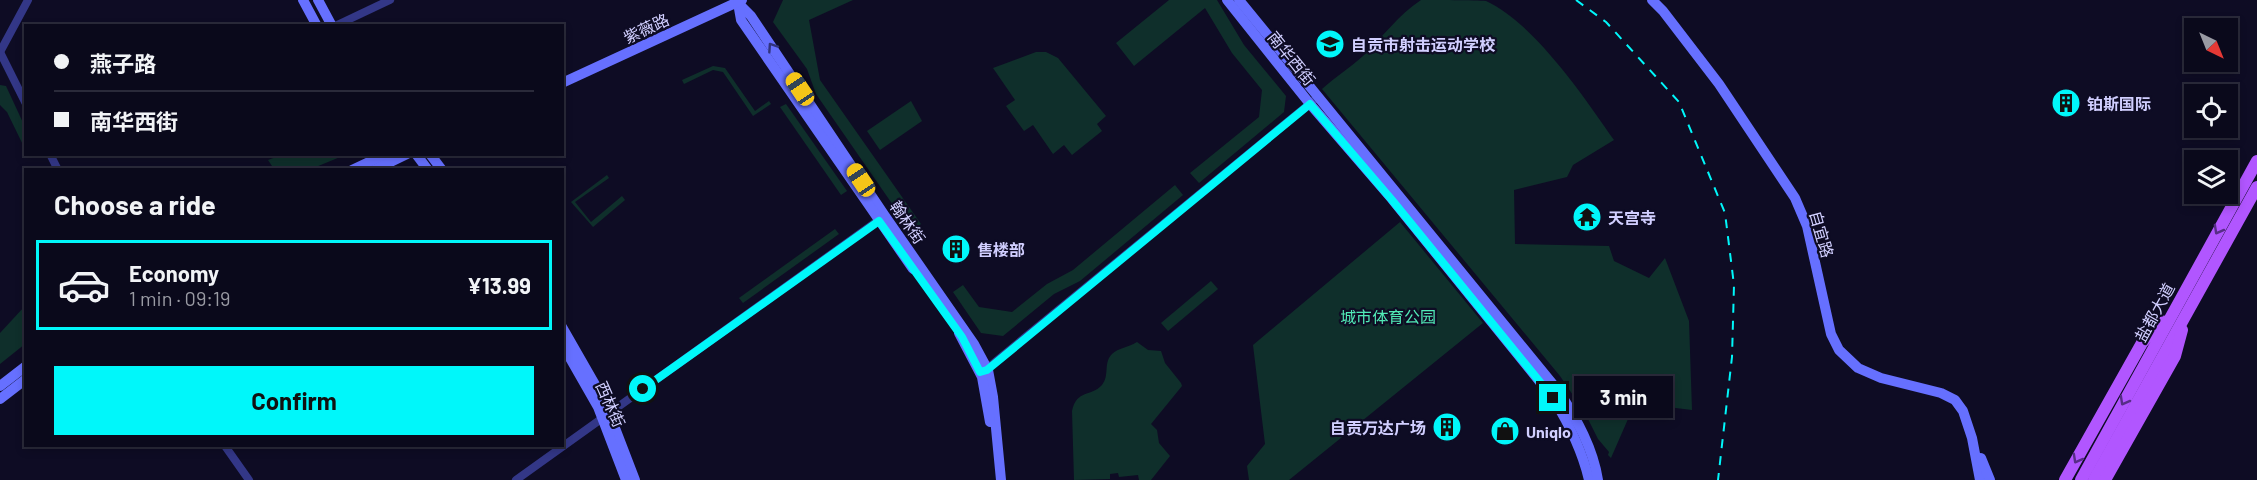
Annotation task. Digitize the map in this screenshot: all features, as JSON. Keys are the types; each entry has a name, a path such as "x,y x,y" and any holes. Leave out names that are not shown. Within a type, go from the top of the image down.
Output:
{"main road":[{"path":"303,0 315,24"},
{"path":"318,0 332,24"},
{"name":"南华西街","path":"1227,0 1471,283 1560,393 1577,421 1593,455 1598,480"},
{"name":"南华西街","path":"1239,0 1392,200 1553,398 1570,425 1584,458 1589,480"},
{"name":"自宜路","path":"1652,0 1719,84 1795,198 1807,226 1831,334 1839,350 1858,368 1881,378 1941,393 1955,400 1963,411 1972,438"},
{"name":"紫薇路","path":"564,82 739,1"},
{"name":"翰林街","path":"739,1 751,16 882,219 974,344 996,415 1001,480"},
{"path":"356,168 382,156"},
{"path":"378,168 403,156"},
{"name":"盐都大道","path":"2094,480 2257,161"},
{"name":"盐都大道","path":"2081,480 2182,307 2257,187"},
{"path":"2065,480 2142,343 2182,307"},
{"path":"2105,480 2175,356 2182,307"},
{"name":"西林街","path":"564,330 586,367 635,480"},
{"name":"西林街","path":"564,347 606,416 626,480"},
{"path":"0,386 24,368"},
{"name":"翰林街","path":"983,371 991,423 995,480"},
{"path":"0,399 24,381"},
{"path":"1972,438 1980,480"},
{"path":"1972,438 1990,480"}],"street":[{"path":"24,100 0,52 28,0"},
{"path":"337,24 390,0"},
{"path":"983,371 1314,101"},
{"path":"564,446 882,219"},
{"path":"226,447 249,480"},
{"path":"516,480 562,447"}],"green space":[{"path":"783,0 853,0 809,20 820,80 921,224 911,231 816,94 807,69 773,22"},
{"path":"1169,0 1217,0 1244,45 1286,96 1284,112 1199,183 1190,173 1259,117 1262,90 1232,53 1205,8 1134,66 1116,43"},
{"path":"1421,0 1486,1 1504,12 1540,43 1614,140 1573,165 1567,177 1514,190 1515,244 1609,246 1614,261 1649,278 1665,258 1689,321 1692,410 1635,403 1611,458 1560,376 1322,89 1363,56"},
{"path":"1036,52 1046,52 1058,58 1106,116 1097,124 1102,131 1072,155 1064,145 1053,154 1033,125 1024,131 1006,106 1015,100 993,68"},
{"path":"713,66 725,68 755,111 769,101 771,104 753,116 723,72 713,70 684,84 682,80"},
{"path":"0,85 6,86 24,125 24,147 7,112 0,105"},
{"path":"911,101 922,121 880,150 867,131"},
{"path":"786,104 847,191 841,195 780,107"},
{"path":"279,156 343,156 313,168 273,168 268,160"},
{"path":"607,175 609,178 575,202 591,222 622,196 625,200 593,227 571,202"},
{"path":"1175,185 1183,195 1080,281 1054,294 1003,336 981,333 953,292 963,285 979,307 1012,312 1047,284 1073,270"},
{"name":"城市体育公园","path":"1400,222 1483,323 1289,480 1249,480 1247,466 1265,444 1253,345"},
{"path":"835,229 839,234 743,303 739,298"},
{"path":"1211,281 1218,289 1168,331 1161,323"},
{"path":"24,307 24,345 0,364 0,333"},
{"path":"1137,342 1148,350 1161,351 1165,363 1182,386 1151,424 1157,430 1159,443 1170,456 1151,480 1139,480 1138,475 1119,477 1118,473 1110,474 1110,479 1074,480 1072,411 1074,404 1081,396 1102,385 1112,354"}],"railway":[{"path":"1576,0 1606,22 1679,102 1725,213 1734,285 1732,357 1718,480"}],"place":[{"name":"自贡市射击运动学校","path":"1330,44"},
{"name":"铂斯国际","path":"2066,103"},
{"name":"天宫寺","path":"1587,217"},
{"name":"售楼部","path":"956,249"},
{"name":"自贡万达广场","path":"1447,427"},
{"name":"Uniqlo","path":"1505,431"}],"route":[{"path":"643,389 879,221 962,337 980,372 987,370 1310,104 1392,200 1553,398"}]}
